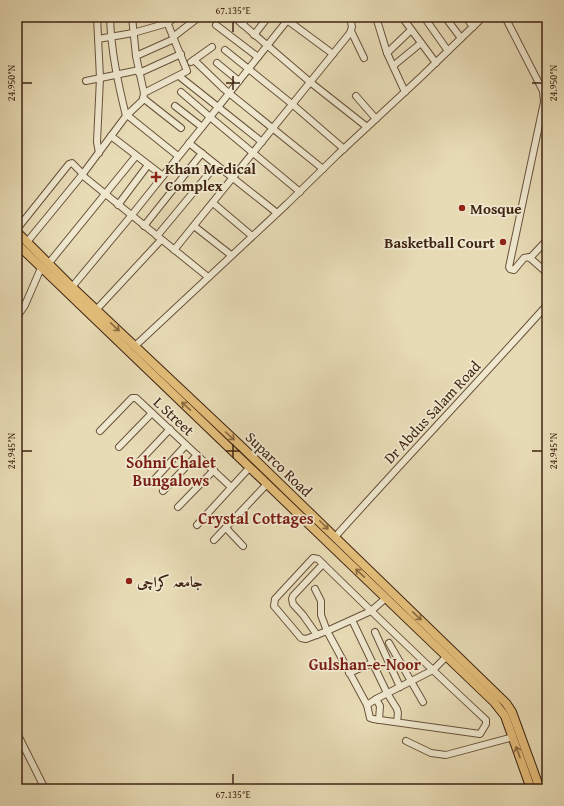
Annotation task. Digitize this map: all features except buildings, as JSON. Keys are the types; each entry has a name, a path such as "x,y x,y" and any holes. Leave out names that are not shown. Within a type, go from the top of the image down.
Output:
{"main road":[{"name":"Suparco Road","path":"17,230 72,287 77,296 217,429 335,537 378,584 386,598 501,709 513,737 531,789"},
{"name":"Suparco Road","path":"17,244 42,268 96,310 135,346 217,429 250,467 506,704 512,712 540,789"}],"street":[{"path":"97,17 100,78 97,142 99,153"},
{"path":"110,17 110,37 116,75 126,115 178,156"},
{"path":"27,242 99,153 126,115 139,105 143,96 136,56 132,17"},
{"path":"143,96 187,70 165,17"},
{"path":"98,39 133,33 168,24 175,17"},
{"path":"136,56 174,38 200,17"},
{"path":"234,17 310,82 367,127"},
{"path":"242,24 248,17"},
{"path":"254,35 268,17"},
{"path":"174,250 351,31 352,27 350,17"},
{"path":"376,17 387,53 405,92"},
{"path":"402,17 436,63"},
{"path":"424,17 448,51"},
{"path":"445,17 461,38"},
{"path":"466,17 473,27"},
{"path":"135,346 300,192 483,17"},
{"path":"505,17 543,91 546,102 509,260 509,268 514,270 526,257 530,258 547,274"},
{"path":"72,287 210,118 288,18 333,54"},
{"path":"216,25 258,57"},
{"path":"387,53 411,30"},
{"path":"351,31 364,58"},
{"path":"393,66 421,43"},
{"path":"186,66 212,47"},
{"path":"225,50 292,104 344,149"},
{"path":"86,81 139,72 181,54"},
{"path":"194,60 228,93 323,169"},
{"path":"217,63 239,81"},
{"path":"178,76 262,142"},
{"path":"181,92 210,118 300,192"},
{"path":"143,96 181,128"},
{"path":"356,96 376,119"},
{"path":"175,106 202,127"},
{"path":"111,136 163,176"},
{"path":"189,143 277,213"},
{"path":"144,226 202,153"},
{"path":"49,263 136,156"},
{"path":"17,230 72,163 82,174 131,216 208,277"},
{"path":"118,204 148,165"},
{"path":"96,310 159,238 216,165"},
{"path":"213,203 252,236"},
{"path":"194,226 231,255"},
{"path":"530,258 547,240"},
{"path":"17,317 25,305 42,268"},
{"name":"Dr Abdus Salam Road","path":"335,537 547,305"},
{"name":"L Street","path":"100,431 134,397 231,487"},
{"path":"119,447 152,413"},
{"path":"137,464 170,430"},
{"path":"153,481 186,445"},
{"path":"163,491 197,454"},
{"path":"197,525 250,467"},
{"path":"178,508 214,470"},
{"path":"214,540 268,484"},
{"path":"226,528 243,546"},
{"path":"314,589 321,600 321,615 327,631 367,705 370,718 479,734 482,733 486,720 371,611 318,559 313,558 275,599 274,602 276,610 301,638 306,639 327,631 371,611 386,598"},
{"path":"316,635 303,615 293,604 292,599 293,596 323,564"},
{"path":"352,620 387,693 397,709 397,722"},
{"path":"374,632 400,687"},
{"path":"389,643 423,702"},
{"path":"367,705 387,693 433,670 447,656"},
{"path":"349,673 372,663"},
{"path":"376,699 380,706 379,720"},
{"path":"17,733 46,789"},
{"path":"406,741 431,753 446,755 513,737"}],"place":[{"name":"Khan Medical Complex","path":"156,177"},
{"name":"Mosque","path":"462,208"},
{"name":"Basketball Court","path":"503,242"},
{"name":"جامعہ کراچی","path":"129,581"}],"district":[{"name":"Sohni Chalet Bungalows","path":"171,471"},
{"name":"Crystal Cottages","path":"256,518"},
{"name":"Gulshan-e-Noor","path":"365,664"}]}
